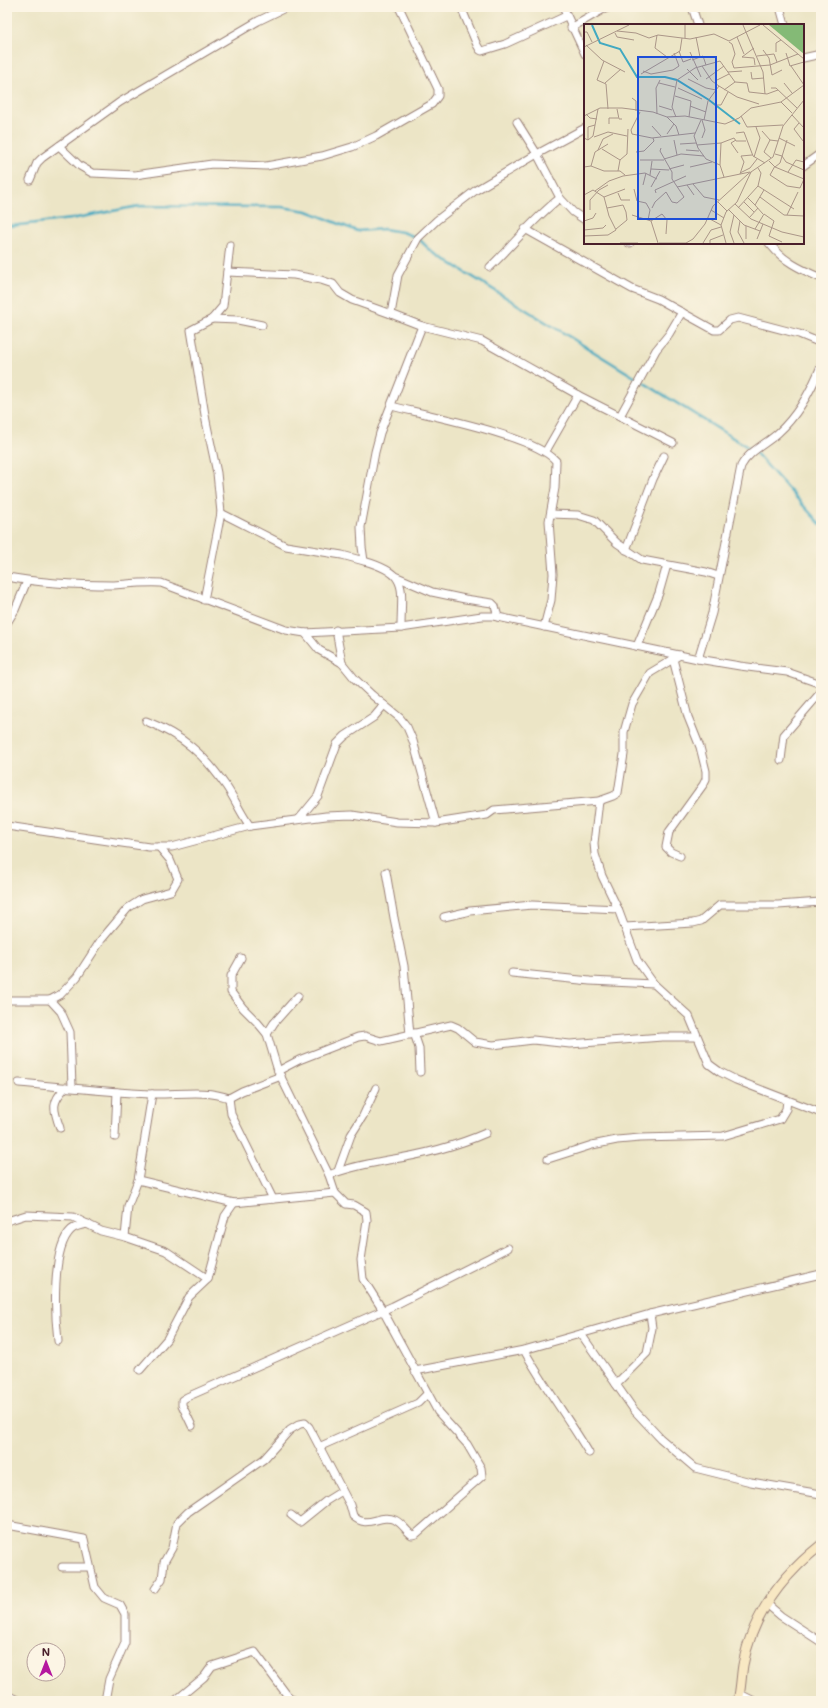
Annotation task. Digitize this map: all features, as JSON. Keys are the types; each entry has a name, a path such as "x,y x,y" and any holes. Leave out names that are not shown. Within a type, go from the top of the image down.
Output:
{"main road":[{"path":"739,1697 743,1665 754,1624 778,1586 821,1545"}],"street":[{"path":"30,180 37,163 66,139 120,102 258,21 287,7"},
{"path":"59,146 86,171 122,175 147,174 212,164 266,166 322,156 352,147 376,136 432,104 438,96 438,89 399,7"},
{"path":"461,7 476,45 482,51 505,44 566,16"},
{"path":"563,7 584,52"},
{"path":"572,28 610,7"},
{"path":"692,7 698,24"},
{"path":"780,7 786,24"},
{"path":"804,58 821,54"},
{"path":"517,122 537,154 560,198 573,212 584,219"},
{"path":"392,314 398,275 418,238 437,220 466,197 537,154 584,129"},
{"path":"804,165 821,153"},
{"path":"490,266 515,243 525,229 560,198"},
{"path":"525,229 632,289 658,299 714,330 719,330 730,320 738,318 792,332 821,343"},
{"path":"769,244 789,263 821,278"},
{"path":"204,600 220,513 218,473 206,421 191,330 212,319 221,310 224,303 230,245"},
{"path":"227,272 294,276 321,280 333,284 340,293 352,300 422,326 482,341 578,395 673,443"},
{"path":"620,416 656,350 670,334 682,312"},
{"path":"212,319 238,320 262,325"},
{"path":"364,561 361,527 375,452 422,326"},
{"path":"698,659 712,613 718,576 741,466 745,458 779,432 805,401 821,366"},
{"path":"546,451 578,395"},
{"path":"391,406 486,430 546,451 556,461 555,488 549,532 553,574 551,600 544,626"},
{"path":"626,550 653,479 664,456"},
{"path":"220,513 286,546 342,555 364,561 391,571 398,577 432,592 492,603 496,606 498,617"},
{"path":"551,514 578,515 594,520 610,538 642,560 706,572 718,576"},
{"path":"637,646 659,593 667,565"},
{"path":"7,577 27,581 93,584 142,582 161,583 286,630 305,633 336,630 401,628 482,616 498,617 698,659 787,672 821,684"},
{"path":"398,577 400,587 401,628"},
{"path":"7,623 15,610 27,581"},
{"path":"336,630 342,663"},
{"path":"305,633 319,650 342,663 355,679 384,706 400,718 414,741 436,823"},
{"path":"7,826 122,844 172,847 250,826 299,819 352,815 398,822 436,823 487,815 494,810 599,801 618,793 624,754 624,732 632,704 650,673 680,655"},
{"path":"673,659 688,717 700,747 706,771 706,779 703,785 675,823 667,837 666,847 671,852 680,856"},
{"path":"781,760 784,735 821,692"},
{"path":"299,819 318,796 337,744 345,736 374,717 384,706"},
{"path":"146,721 170,731 188,743 227,787 238,809 250,826"},
{"path":"599,801 594,830 595,854 602,876 618,909 637,960 654,984 689,1016 695,1028 696,1037 709,1064 720,1072 787,1100 821,1112"},
{"path":"7,1000 50,1000 68,988 101,940 128,908 142,899 171,891 178,879 170,860 159,847"},
{"path":"386,872 404,966 412,1034 419,1048 420,1072"},
{"path":"625,927 693,923 701,921 720,905 778,905 821,902"},
{"path":"444,917 470,911 532,905 618,909"},
{"path":"155,1589 162,1579 164,1562 172,1548 177,1523 188,1512 264,1459 290,1430 300,1424 305,1423 309,1427 321,1446 350,1505 353,1516 363,1523 391,1518 397,1520 412,1535 416,1534 466,1488 482,1476 481,1468 467,1444 438,1412 427,1394 382,1310 363,1279 361,1260 367,1220 366,1212 354,1205 346,1204 334,1193 329,1175 279,1074 267,1034 242,1008 230,992 231,976 241,958"},
{"path":"512,973 590,981 654,984"},
{"path":"267,1034 274,1023 298,996"},
{"path":"50,1000 61,1012 70,1032 69,1087"},
{"path":"229,1098 242,1090 279,1074 299,1060 358,1037 365,1036 381,1041 451,1025 458,1028 475,1042 493,1045 533,1040 570,1044 662,1037 696,1037"},
{"path":"19,1083 152,1094 216,1093 229,1098"},
{"path":"60,1128 54,1107 59,1094 69,1087"},
{"path":"338,1171 351,1135 363,1116 376,1088"},
{"path":"115,1137 117,1092"},
{"path":"125,1236 128,1206 138,1180 152,1094"},
{"path":"229,1098 231,1114 273,1199"},
{"path":"548,1159 592,1145 617,1140 723,1136 780,1119 786,1109 787,1100"},
{"path":"329,1175 349,1167 426,1152 486,1133"},
{"path":"138,1180 234,1203 334,1193"},
{"path":"140,1370 167,1338 189,1297 208,1278 225,1216 234,1203"},
{"path":"7,1221 26,1215 44,1214 73,1217 101,1230 125,1236 166,1251 208,1278"},
{"path":"58,1342 56,1294 59,1256 64,1240 71,1230 88,1224"},
{"path":"192,1426 182,1406 182,1400 187,1397 393,1306 508,1248"},
{"path":"415,1371 524,1350 650,1314 821,1274"},
{"path":"616,1384 647,1353 652,1328 650,1314"},
{"path":"581,1334 634,1410 660,1438 695,1468 751,1482 821,1494"},
{"path":"524,1350 542,1382 568,1418 589,1453"},
{"path":"321,1446 418,1403 427,1394"},
{"path":"291,1515 300,1522 326,1501 342,1491"},
{"path":"7,1525 84,1540 89,1567 95,1587 104,1598 120,1605 125,1614 125,1643 109,1679 105,1701"},
{"path":"62,1567 89,1567"},
{"path":"767,1604 781,1616 821,1642"},
{"path":"175,1701 204,1677 212,1666 255,1652 287,1695 294,1701"},
{"path":"7,1696 19,1701"},
{"path":"739,1697 754,1701"}],"waterway":[{"path":"7,223 11,226 71,219 139,206 282,207 307,211 357,231 384,229 402,232 418,238 431,251 754,451 821,525"}]}
